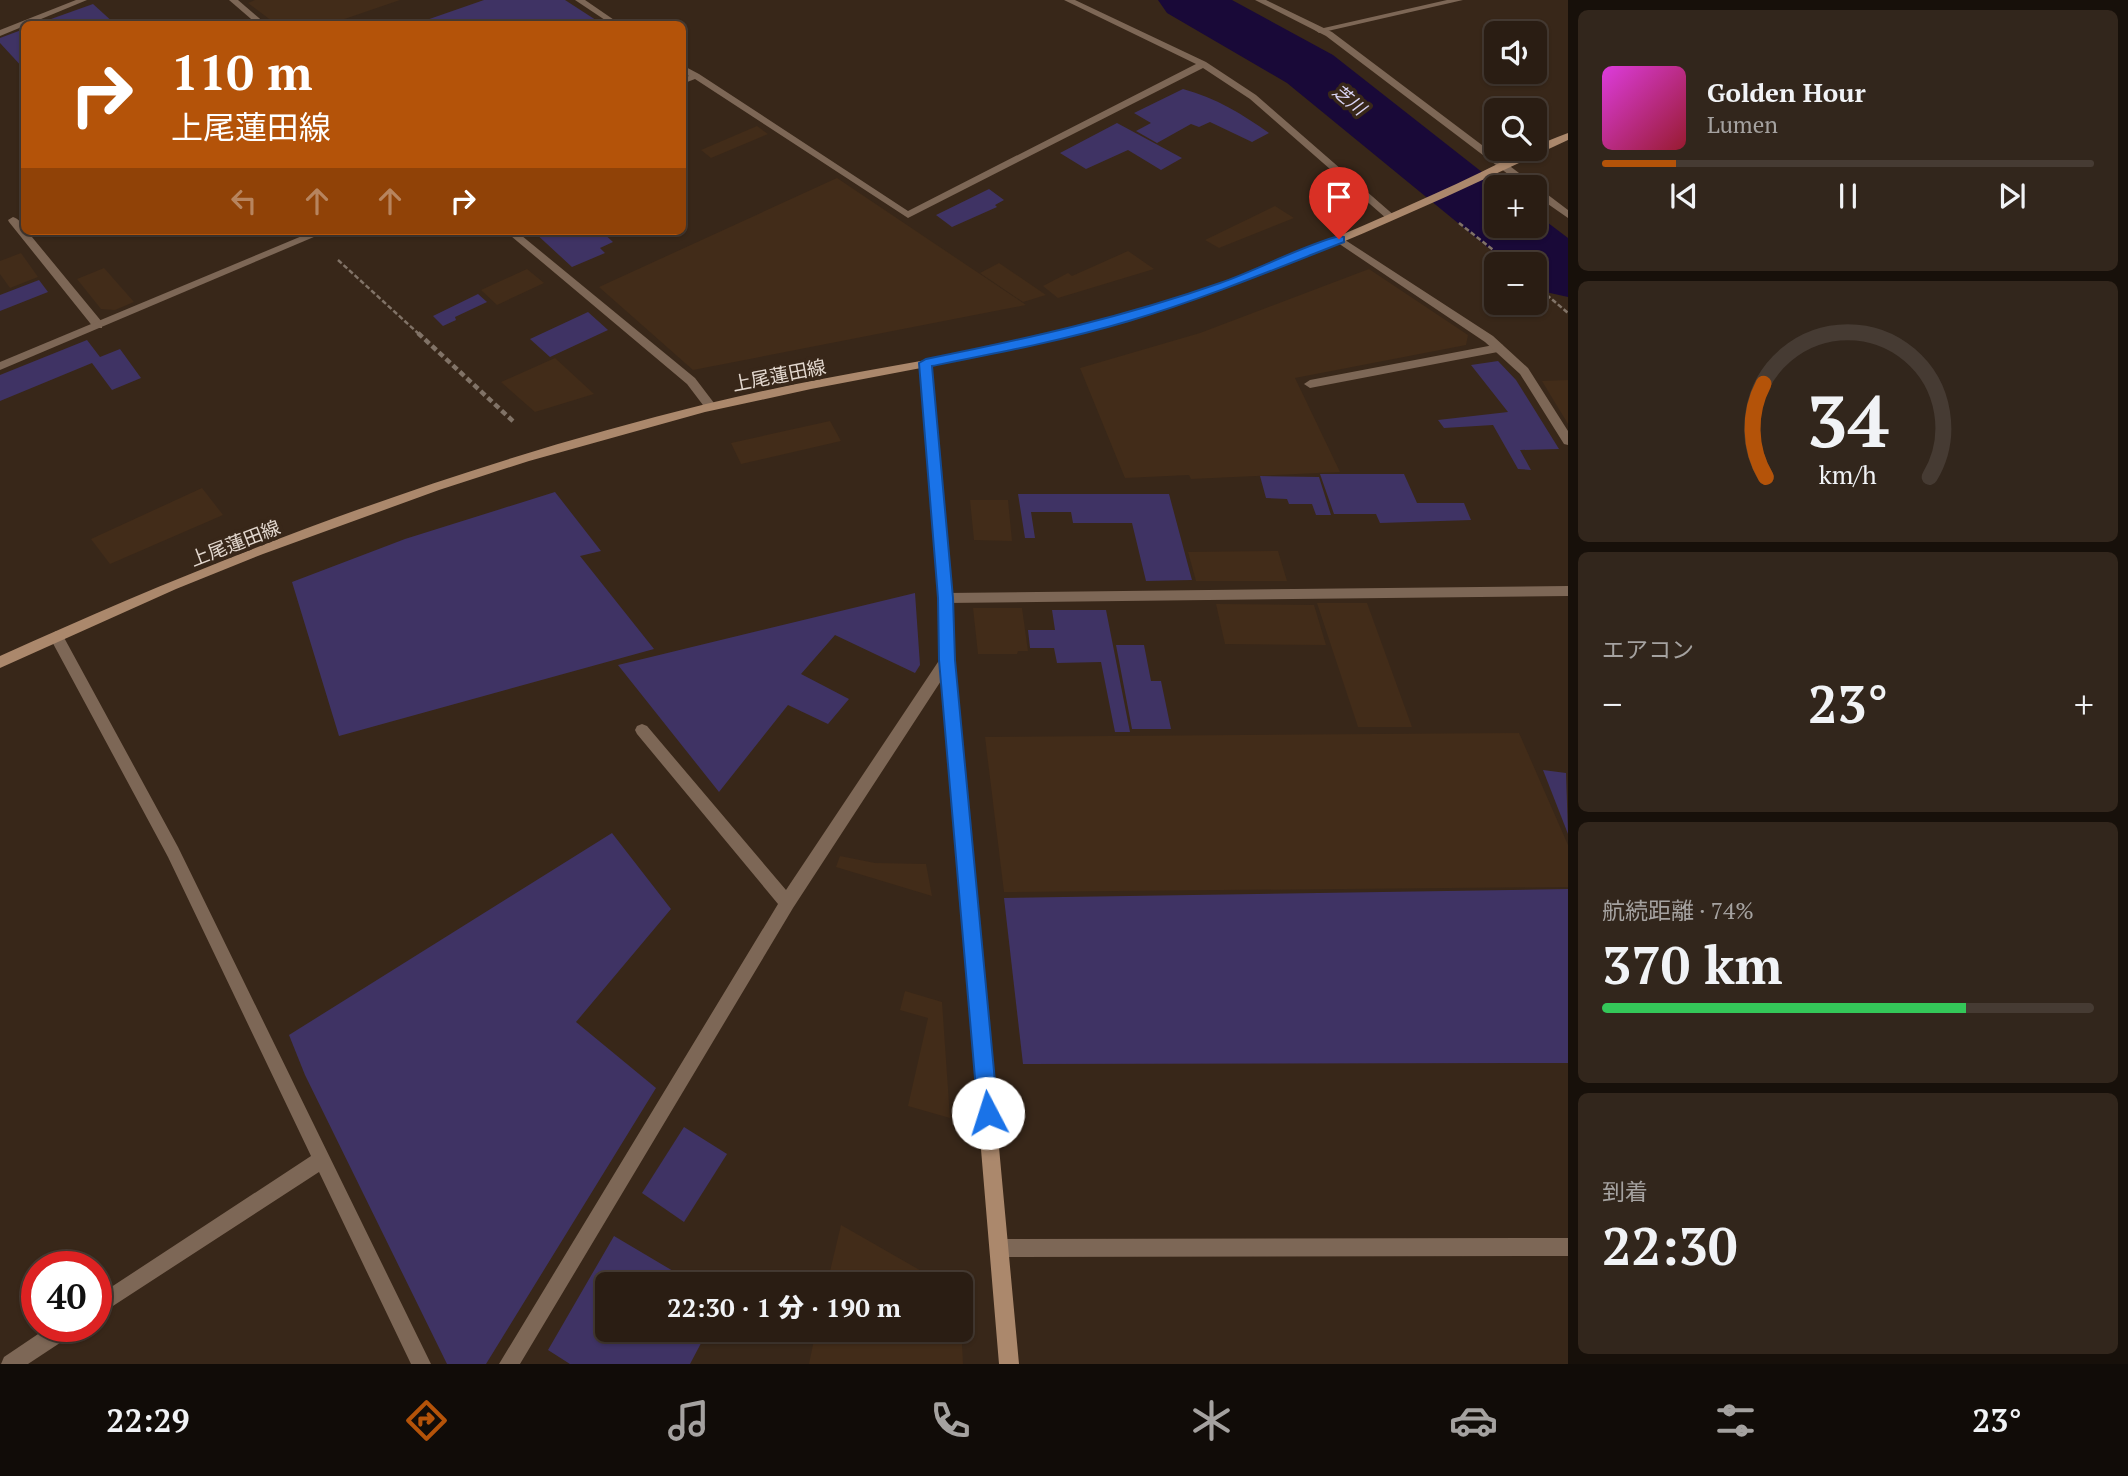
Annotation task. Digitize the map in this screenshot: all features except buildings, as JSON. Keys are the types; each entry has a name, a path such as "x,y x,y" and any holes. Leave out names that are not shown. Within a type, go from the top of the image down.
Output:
{"main road":[{"name":"上尾蓮田線","path":"0,662 220,567 496,467 710,406 1035,341 1125,318 1226,285 1438,197 1568,136"},
{"path":"926,363 946,598 947,660 1009,1364"}],"street":[{"path":"30,21 83,0"},
{"path":"233,0 258,21"},
{"path":"579,0 611,21"},
{"path":"1068,0 1203,64 1253,97 1391,217"},
{"path":"1259,0 1329,33 1515,175"},
{"path":"1319,30 1459,0"},
{"path":"0,33 21,25"},
{"path":"686,70 908,215 1203,64"},
{"path":"686,80 696,76"},
{"path":"1547,199 1568,215"},
{"path":"13,220 21,230"},
{"path":"25,235 98,325"},
{"path":"0,366 313,235"},
{"path":"515,235 691,382 710,406"},
{"path":"1339,239 1424,293 1499,348 1524,371 1568,441"},
{"path":"1310,384 1499,348"},
{"path":"946,598 1568,591"},
{"path":"56,636 173,852 421,1364"},
{"path":"509,1364 787,903 947,660"},
{"path":"642,730 787,903"},
{"path":"112,1297 321,1160"},
{"path":"1000,1248 1568,1247"},
{"path":"12,1364 44,1342"}],"path":[{"path":"1459,223 1496,252"},
{"path":"320,235 514,423"},
{"path":"1547,295 1568,313"}],"shaded area":[{"path":"255,0 400,0 339,21 272,21 248,3"},
{"path":"484,0 565,0 597,21 424,21"},
{"path":"93,4 112,21 45,21"},
{"path":"21,30 21,66 0,43 0,38"},
{"path":"1183,89 1228,107 1269,133 1252,142 1210,122 1199,127 1191,124 1157,143 1136,131 1151,123 1134,113"},
{"path":"1117,123 1182,158 1161,170 1128,150 1086,169 1060,153"},
{"path":"757,126 768,134 711,158 701,150"},
{"path":"837,178 1026,305 693,370 599,287"},
{"path":"989,189 1004,200 995,205 997,207 952,227 936,215"},
{"path":"1275,206 1294,218 1219,248 1205,240"},
{"path":"537,235 605,235 613,242 600,248 605,253 572,267"},
{"path":"1128,251 1154,269 1058,298 1043,286 1068,273 1072,276"},
{"path":"21,253 38,277 10,288 0,274 0,261"},
{"path":"999,263 1046,295 1023,302 980,273"},
{"path":"104,268 134,302 115,310 101,309 77,279"},
{"path":"527,269 544,283 497,305 481,290"},
{"path":"1369,269 1468,335 1466,345 1295,378 1340,472 1191,479 1189,475 1125,478 1080,368 1200,333"},
{"path":"39,280 48,292 0,311 0,295"},
{"path":"478,294 487,302 455,317 456,320 443,326 433,316"},
{"path":"588,312 608,330 550,357 530,339"},
{"path":"87,340 100,357 120,349 141,378 112,390 92,363 0,401 0,375"},
{"path":"555,358 594,394 535,412 501,382"},
{"path":"1498,361 1516,380 1559,449 1520,450 1531,470 1518,469 1493,425 1444,428 1438,420 1508,412 1471,365"},
{"path":"1568,380 1568,424 1542,381"},
{"path":"830,421 841,441 741,464 731,443"},
{"path":"1320,474 1404,474 1417,503 1464,503 1471,520 1380,523 1376,514 1334,514"},
{"path":"1260,476 1319,477 1331,515 1316,515 1312,504 1289,504 1287,499 1266,498"},
{"path":"202,488 223,515 110,564 91,539"},
{"path":"555,492 601,551 580,556 654,649 339,736 292,582 405,539"},
{"path":"1018,494 1169,494 1192,580 1146,581 1132,523 1073,523 1071,512 1031,512 1035,538 1025,538"},
{"path":"970,500 1008,500 1012,541 974,540"},
{"path":"1278,551 1287,581 1196,581 1188,552"},
{"path":"915,593 920,665 915,673 835,635 801,674 849,699 828,724 788,705 719,792 618,665"},
{"path":"1317,603 1367,603 1412,727 1358,727"},
{"path":"1216,604 1314,605 1326,645 1225,644"},
{"path":"973,608 1022,608 1028,651 1018,651 1017,654 978,654"},
{"path":"1052,610 1106,610 1130,732 1115,732 1101,662 1057,663 1054,648 1030,648 1028,630 1055,630"},
{"path":"1116,645 1144,645 1151,681 1161,681 1171,729 1132,729"},
{"path":"1519,733 1568,845 1568,887 1004,892 985,737"},
{"path":"1543,770 1566,773 1568,834"},
{"path":"612,833 671,909 576,1022 656,1088 486,1364 447,1364 305,1075 289,1035"},
{"path":"840,856 875,863 926,864 932,896 836,867"},
{"path":"1568,889 1568,1063 1023,1064 1004,898"},
{"path":"905,991 942,1002 950,1118 908,1106 928,1018 900,1010"},
{"path":"684,1127 727,1154 684,1222 642,1193"},
{"path":"841,1225 923,1272 830,1272"},
{"path":"614,1236 675,1272 595,1272 595,1342 702,1342 690,1364 570,1364 548,1350"},
{"path":"814,1342 962,1342 963,1364 809,1364"}],"waterway":[{"name":"芝川","path":"1188,0 1310,69 1484,209"},
{"name":"芝川","path":"1521,238 1568,274"}],"route":[{"path":"988,1113 947,660 946,598 926,363 1035,341 1125,318 1226,285 1339,239"}]}
